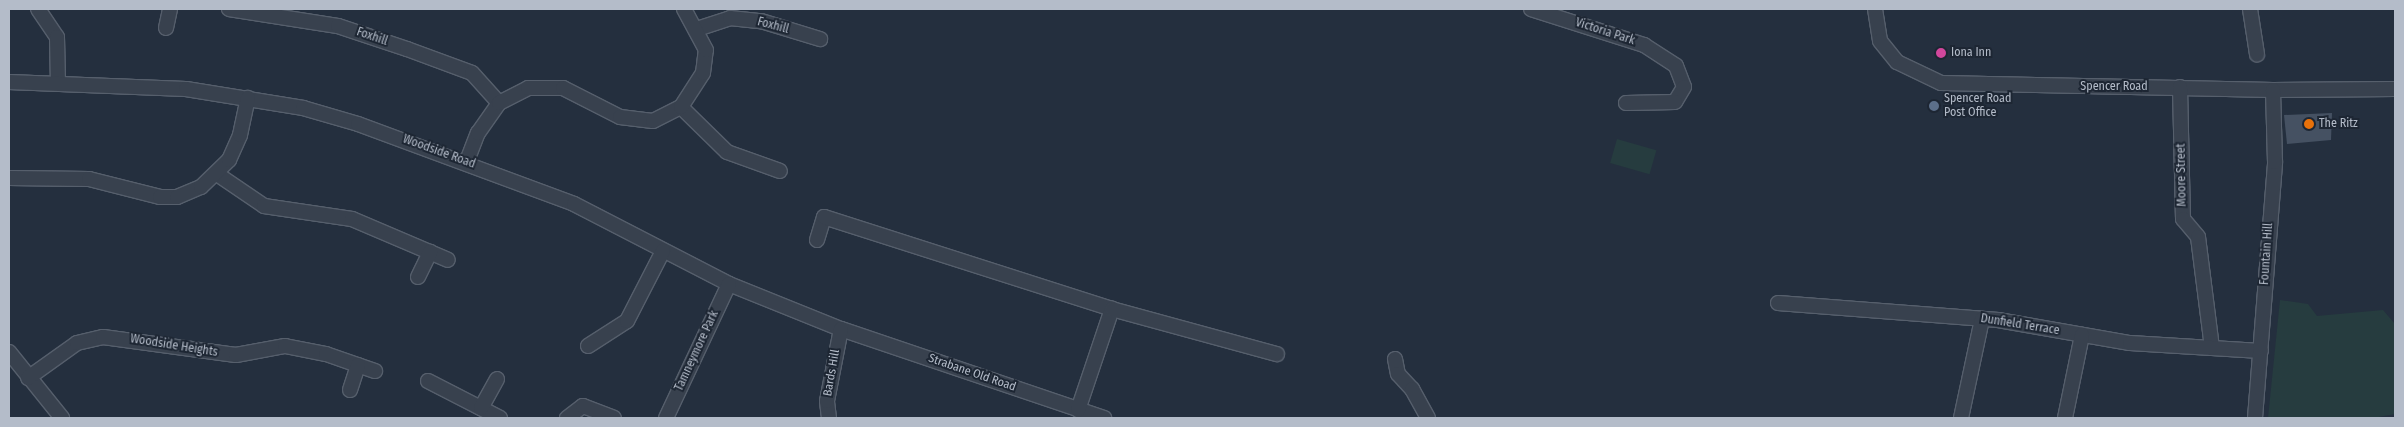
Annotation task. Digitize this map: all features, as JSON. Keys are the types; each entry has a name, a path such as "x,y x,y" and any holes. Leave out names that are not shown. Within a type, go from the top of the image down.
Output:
{"street":[{"path":"38,9 57,37 58,84"},
{"path":"166,28 170,9"},
{"name":"Foxhill","path":"230,9 338,26 407,49 472,73 499,103"},
{"path":"467,161 478,133 499,103 528,88 563,88 620,117 653,120 682,107 703,72 706,50 697,29 684,9"},
{"name":"Victoria Park","path":"1531,9 1644,45 1676,66 1684,87 1675,102 1626,103"},
{"name":"Spencer Road","path":"1875,9 1880,40 1897,62 1941,83 2180,86 2273,90 2395,89"},
{"path":"2250,9 2257,54"},
{"name":"Foxhill","path":"697,29 730,18 761,21 820,39"},
{"name":"Woodside Road","path":"9,82 186,89 248,98 358,124 467,161 574,204 729,284 841,329"},
{"name":"Moore Street","path":"2180,86 2183,219 2198,236 2212,348"},
{"path":"2395,89 2395,96"},
{"name":"Fountain Hill","path":"2255,418 2275,162 2273,90"},
{"path":"9,178 89,178 160,197 177,197 202,187 218,174 240,135 248,98"},
{"path":"682,107 727,152 780,171"},
{"path":"218,174 264,206 352,219 448,260"},
{"path":"817,240 824,217 1112,309 1277,354"},
{"path":"588,346 627,321 663,251"},
{"path":"418,277 430,252"},
{"name":"Tamneymore Park","path":"666,418 729,284"},
{"name":"Dunfield Terrace","path":"1778,303 1982,319 2130,343 2261,351"},
{"path":"1078,410 1112,309"},
{"path":"1961,418 1982,319"},
{"name":"Strabane Old Road","path":"841,329 1104,418"},
{"name":"Bards Hill","path":"829,418 827,401 841,329"},
{"path":"2065,418 2082,335"},
{"name":"Woodside Heights","path":"28,378 77,343 103,337 236,355 285,346 326,354 375,371"},
{"path":"9,352 62,418"},
{"path":"1395,359 1398,374 1412,390 1428,418"},
{"path":"350,390 358,365"},
{"path":"481,408 497,379"},
{"path":"428,381 500,418"},
{"path":"567,418 583,406 614,418"}],"green space":[{"path":"1617,139 1656,150 1650,174 1610,163"},
{"path":"2280,300 2308,304 2317,316 2383,310 2395,324 2395,414 2373,418 2268,418"}],"building":[{"name":"The Ritz","path":"2332,113 2331,140 2287,144 2284,115"}],"place":[{"name":"Iona Inn","path":"1941,53"},
{"name":"Spencer Road Post Office","path":"1934,106"},
{"name":"The Ritz","path":"2309,124"}]}
